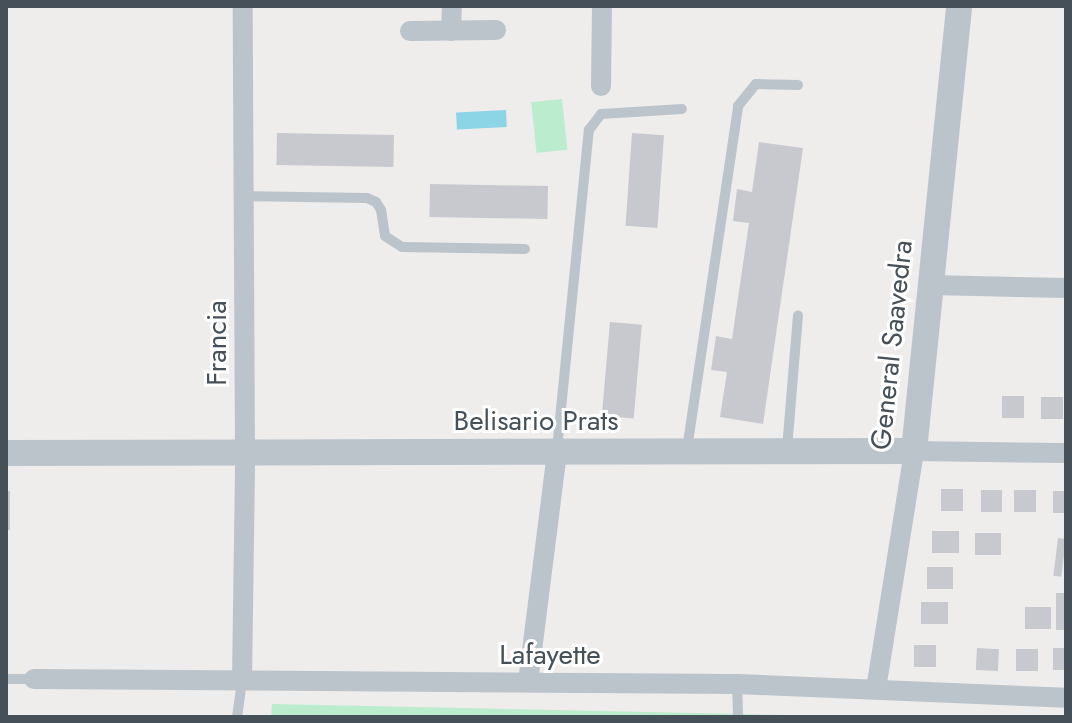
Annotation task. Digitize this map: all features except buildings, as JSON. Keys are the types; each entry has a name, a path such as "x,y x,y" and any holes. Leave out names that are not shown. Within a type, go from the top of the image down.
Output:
{"street":[{"name":"Francia","path":"242,681 245,453 243,6"},
{"path":"451,31 452,6"},
{"path":"601,86 602,6"},
{"name":"General Saavedra","path":"876,689 914,451 959,6"},
{"path":"410,31 496,30"},
{"path":"931,285 1066,288"},
{"name":"Belisario Prats","path":"6,453 1066,453"},
{"path":"528,682 557,453"},
{"name":"Lafayette","path":"34,679 737,684 1066,698"}],"lane":[{"path":"686,453 738,106 745,93 756,84 798,85"},
{"path":"557,453 589,130 601,114 682,109"},
{"path":"244,196 367,198 376,202 381,210 385,236 402,247 525,249"},
{"path":"787,453 798,315"},
{"path":"6,679 34,679"},
{"path":"237,717 242,681"},
{"path":"737,684 738,717"}],"green space":[{"path":"562,99 567,150 537,153 531,102"},
{"path":"272,704 787,715 271,717"}],"water":[{"path":"506,110 507,127 457,130 456,113"}]}
